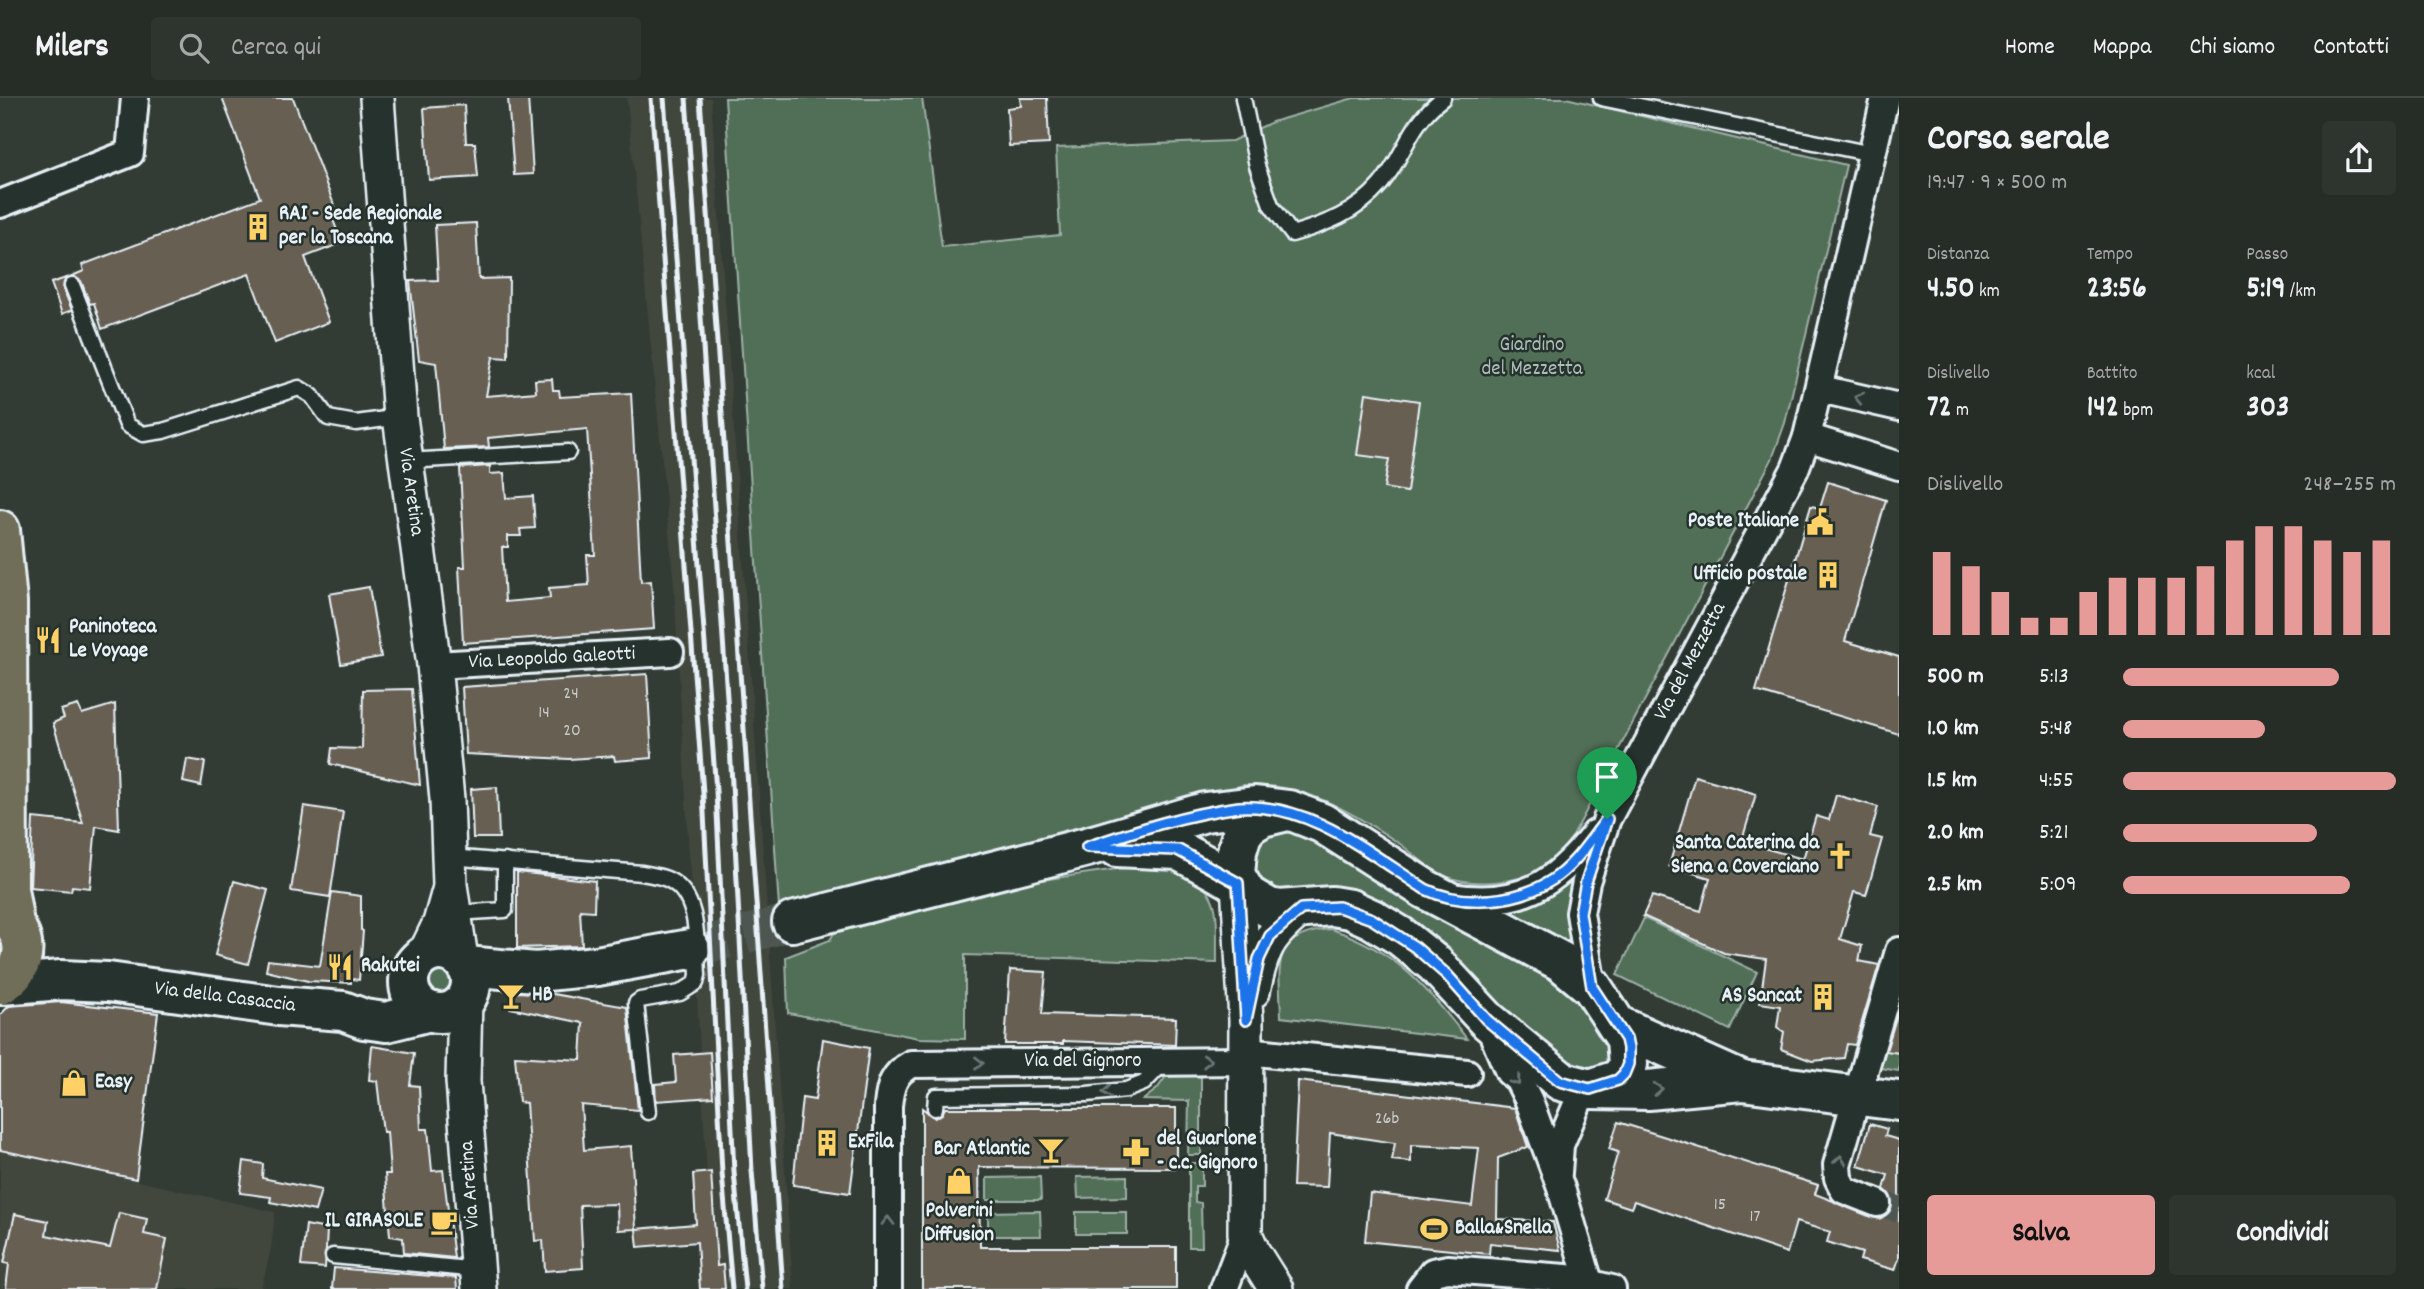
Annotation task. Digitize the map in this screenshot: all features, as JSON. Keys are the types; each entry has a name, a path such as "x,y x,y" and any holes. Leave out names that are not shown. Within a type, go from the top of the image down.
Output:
{"main road":[{"path":"0,530 7,602 8,889 11,922 23,950 20,964 13,976 1,985"},
{"path":"792,922 1087,847 1205,812 1255,806 1289,810 1322,823 1436,894 1562,962 1592,987 1617,1025 1628,1048 1628,1064 1624,1074 1611,1083 1587,1088"},
{"path":"1238,883 1235,866 1239,843 1245,830 1262,817 1289,810"},
{"path":"1087,847 1178,850 1238,883 1258,904 1279,910 1332,906 1350,909 1372,919 1408,942 1435,964 1487,1020 1553,1077 1587,1088 1648,1090 1742,1081 1899,1101"},
{"name":"Via della Casaccia","path":"11,922 62,965 108,982"},
{"path":"445,984 520,972 597,966 690,949"},
{"name":"Via della Casaccia","path":"1,985 29,981 108,982 279,1006 343,1011 364,1019 386,1021 445,984"},
{"path":"1617,1025 1742,1081"}],"street":[{"path":"0,204 130,153 135,98"},
{"name":"Via Aretina","path":"377,98 400,417 434,665 452,885 445,984 453,1048 463,1080 478,1279"},
{"name":"Via del Mezzetta","path":"1592,987 1580,913 1586,882 1607,819 1795,469 1820,389 1885,98"},
{"path":"1820,389 1899,407"},
{"path":"1807,437 1899,466"},
{"name":"Via Leopoldo Galeotti","path":"434,665 670,652"},
{"name":"Via del Mezzetta","path":"1436,894 1487,899 1539,887 1564,871 1607,819"},
{"path":"1223,1289 1245,1234 1246,1044 1238,883"},
{"path":"1246,1044 1264,946 1279,926 1301,909"},
{"path":"1877,1203 1844,1190 1838,1178 1837,1165 1855,1095 1899,951"},
{"path":"1487,1020 1509,1072 1518,1079 1528,1101 1598,1287"},
{"name":"Via del Gignoro","path":"888,1289 890,1091 900,1070 911,1064 1165,1061 1246,1044 1467,1073"},
{"path":"1561,1188 1558,1170 1560,1145 1587,1088"},
{"path":"1245,1234 1276,1289"},
{"path":"1422,1286 1433,1272 1448,1269 1566,1278 1598,1287"}],"lane":[{"path":"1242,98 1257,166 1272,205 1292,234 1353,211 1381,184 1426,110 1443,98"},
{"path":"1601,98 1872,154"},
{"path":"72,285 127,425 143,434 163,431 299,388 312,396 328,418 356,422 400,417"},
{"path":"406,461 568,452"},
{"path":"452,885 505,910 505,861"},
{"path":"452,885 505,861 642,873 670,880 686,895 694,919 698,975 696,983 680,993 636,1003 648,1112"},
{"path":"936,1108 936,1096 1087,1094 1126,1090 1144,1083 1165,1061"},
{"path":"333,1256 478,1279"}],"shaded area":[{"path":"627,98 711,98 793,1289 716,1289 709,1212 674,584"},
{"path":"0,1150 275,1212 271,1249 261,1289 0,1289"}],"green space":[{"name":"Giardino del Mezzetta","path":"725,98 922,98 942,247 1060,235 1056,148 1232,141 1272,122 1354,98 1566,98 1846,165 1785,423 1772,459 1573,836 1556,858 1543,868 1516,879 1486,882 1457,880 1438,873 1403,846 1343,809 1286,789 1244,785 779,908"},
{"path":"1293,825 1512,946 1588,1008 1612,1048 1608,1064 1577,1074 1349,891 1319,888 1283,891 1271,888 1254,876 1253,839"},
{"path":"1165,865 1198,882 1208,892 1216,913 1217,963 965,955 965,1039 919,1038 788,1013 786,957 830,940 834,933 1035,881"},
{"path":"1569,880 1575,884 1581,959 1484,910"},
{"path":"1644,918 1757,972 1730,1030 1617,975"},
{"path":"1331,929 1392,959 1438,1003 1467,1039 1281,1017 1280,969 1287,946 1296,938 1311,932"},
{"path":"441,966 451,970 455,980 451,990 441,994 431,990 427,980 431,970"},
{"path":"1899,995 1899,1071 1875,1067"},
{"path":"1201,1074 1201,1155 1188,1155 1189,1101 1143,1100 1157,1089 1167,1075"},
{"path":"1189,1163 1202,1163 1202,1186 1195,1186 1195,1202 1201,1203 1202,1247 1189,1247"},
{"path":"1127,1176 1127,1197 1078,1198 1077,1177"},
{"path":"1040,1177 1041,1200 987,1200 987,1178"},
{"path":"1040,1211 1041,1236 988,1236 988,1212"},
{"path":"1076,1212 1127,1212 1127,1234 1076,1234"}],"building":[{"name":"RAI - Sede Regionale per la Toscana","path":"222,98 293,98 336,210 330,212 342,243 305,257 329,322 275,343 249,274 102,329 94,303 90,304 81,281 72,276 84,271 82,265 260,198"},
{"path":"508,98 528,98 533,174 514,175"},
{"path":"1020,98 1047,98 1049,144 1009,146 1007,108 1021,106"},
{"path":"464,105 466,143 475,143 478,177 429,180 424,108"},
{"path":"476,223 479,279 509,278 508,358 493,357 486,396 536,392 535,380 552,379 553,390 559,390 560,397 631,393 641,582 651,581 654,629 463,643 459,567 465,567 460,468 490,466 490,474 504,473 506,498 533,496 535,528 520,529 521,536 508,536 508,547 502,547 505,602 550,598 549,588 589,585 587,555 595,555 587,429 488,438 489,447 444,449 436,363 419,360 410,281 438,280 435,225"},
{"path":"66,278 63,288 72,310 62,314 51,283"},
{"path":"1366,393 1419,401 1407,492 1384,488 1389,459 1357,455"},
{"name":"Ufficio postale","path":"1828,482 1886,500 1845,641 1899,657 1899,734 1756,691 1811,506 1820,508"},
{"path":"369,587 381,657 341,664 329,594"},
{"path":"647,674 652,758 615,761 614,756 569,759 466,754 462,687"},
{"path":"412,689 420,785 330,764 332,748 362,749 363,690"},
{"path":"115,704 119,830 96,826 90,888 72,886 71,891 30,887 33,818 83,823 53,723 64,718 61,710 78,705 82,714"},
{"path":"187,759 205,762 201,786 183,782"},
{"path":"1695,776 1756,794 1743,837 1766,843 1764,848 1803,859 1816,816 1829,820 1836,795 1878,807 1870,836 1882,839 1866,895 1854,892 1840,939 1862,946 1859,961 1879,965 1855,1045 1847,1044 1844,1058 1812,1061 1781,1049 1784,1032 1777,1027 1780,1006 1760,1003 1766,959 1724,953 1643,916 1652,896 1701,911 1710,878 1669,866"},
{"path":"497,787 499,838 473,838 471,789"},
{"path":"304,806 343,812 330,897 291,891"},
{"path":"517,872 595,881 594,911 580,910 582,946 517,948"},
{"path":"234,881 268,890 248,964 215,955"},
{"path":"332,892 361,896 363,931 359,980 351,979 351,983 308,981 266,971 268,960 320,966"},
{"path":"1010,970 1046,972 1042,1014 1176,1018 1175,1045 1063,1041 1063,1044 1005,1044"},
{"path":"513,992 547,993 627,1007 638,1110 581,1105 584,1150 631,1146 636,1229 618,1230 617,1204 580,1205 583,1268 545,1271 543,1240 535,1241 526,1103 519,1102 515,1056 581,1060 583,1023 510,1008"},
{"name":"Easy","path":"61,1002 158,1013 136,1179 0,1150 0,1015 9,1006"},
{"path":"1899,1008 1899,1053 1886,1051"},
{"name":"ExFila","path":"823,1039 869,1048 850,1193 793,1185 802,1098 815,1100"},
{"path":"372,1046 414,1053 410,1085 419,1086 421,1129 428,1129 432,1171 443,1170 454,1258 404,1253 403,1238 390,1236 385,1174 390,1174 387,1132 383,1132 377,1081 369,1080"},
{"path":"710,1052 713,1097 656,1101 655,1084 676,1082 674,1055"},
{"path":"1298,1081 1515,1108 1528,1147 1498,1158 1497,1219 1553,1222 1560,1250 1490,1243 1489,1254 1365,1241 1370,1193 1472,1206 1479,1148 1411,1145 1411,1162 1392,1160 1395,1143 1330,1133 1327,1187 1293,1186"},
{"path":"922,1108 935,1118 942,1114 945,1108 1176,1108 1176,1168 979,1167 980,1247 1176,1247 1176,1289 922,1289"},
{"path":"1618,1122 1818,1185 1815,1194 1879,1219 1887,1215 1892,1208 1892,1200 1884,1189 1888,1175 1858,1166 1870,1124 1887,1129 1885,1136 1899,1140 1899,1258 1895,1270 1860,1260 1862,1253 1827,1242 1830,1232 1796,1222 1787,1253 1634,1201 1631,1208 1604,1199 1618,1152 1609,1149"},
{"path":"244,1161 263,1164 262,1178 321,1190 315,1211 270,1202 271,1197 240,1193"},
{"path":"711,1172 717,1266 723,1265 725,1289 700,1289 697,1242 638,1247 636,1229 696,1224 693,1174"},
{"path":"119,1213 147,1219 144,1234 167,1239 157,1289 6,1289 9,1264 4,1263 15,1214 48,1221 46,1235 110,1248"},
{"path":"306,1225 327,1229 325,1268 301,1266"},
{"path":"334,1268 456,1278 457,1289 332,1289"}],"tunnel":[{"path":"690,949 792,922"},
{"path":"1877,1203 1899,1209"}],"railway":[{"path":"651,98 703,793 722,1173 732,1289"},
{"path":"664,98 716,791 734,1172 745,1289"},
{"path":"686,98 729,726 752,1171 762,1289"},
{"path":"700,98 783,1289"}],"place":[{"name":"RAI - Sede Regionale per la Toscana","path":"258,227"},
{"name":"Poste Italiane","path":"1820,522"},
{"name":"Ufficio postale","path":"1828,575"},
{"name":"Paninoteca Le Voyage","path":"48,640"},
{"name":"Santa Caterina da Siena a Coverciano","path":"1840,856"},
{"name":"Rakutei","path":"340,967"},
{"name":"HB","path":"511,996"},
{"name":"AS Sancat","path":"1823,997"},
{"name":"Easy","path":"74,1083"},
{"name":"ExFila","path":"827,1143"},
{"name":"Bar Atlantic","path":"1051,1150"},
{"name":"del Guarlone - c.c. Gignoro","path":"1136,1152"},
{"name":"Polverini Diffusion","path":"959,1181"},
{"name":"IL GIRASOLE","path":"444,1222"},
{"name":"Balla&Snella","path":"1434,1229"}],"route":[{"path":"1239,807 1270,807 1289,810 1322,823 1436,894 1487,899 1527,891 1551,880 1576,858 1607,819 1586,882 1580,913 1581,925 1592,987 1626,1039 1628,1064 1618,1080 1590,1089 1560,1081 1544,1070 1487,1020 1447,975 1415,947 1372,919 1350,909 1332,906 1301,909 1279,926 1270,936 1259,959 1246,1020 1238,883 1178,850 1087,847 1156,824 1205,812 1239,807"}]}
